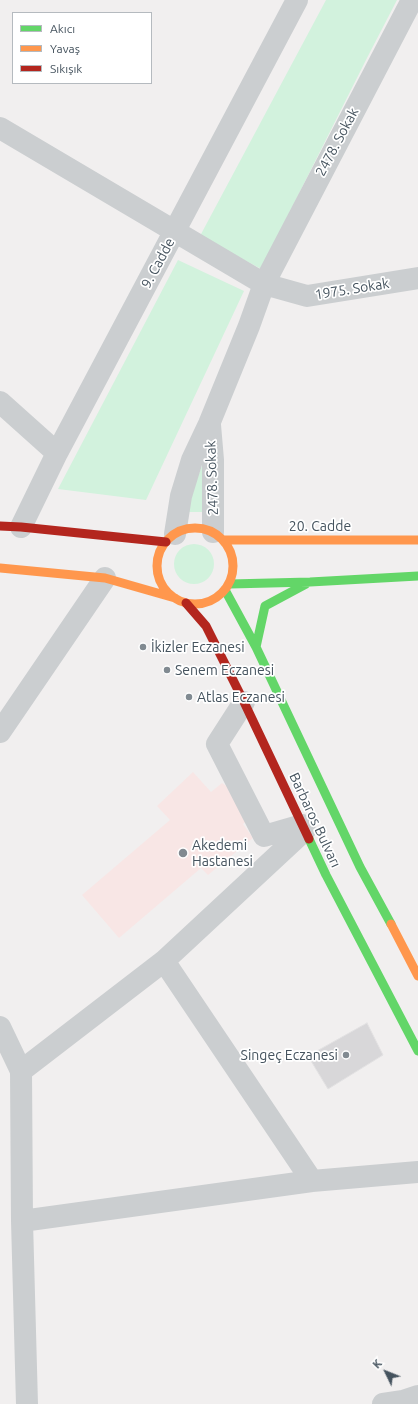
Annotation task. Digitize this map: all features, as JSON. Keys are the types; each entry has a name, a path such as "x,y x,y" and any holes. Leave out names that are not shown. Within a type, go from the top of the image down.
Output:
{"street":[{"name":"9. Cadde","path":"10,526 57,453 297,0"},
{"name":"2478. Sokak","path":"171,538 192,460 209,424 249,326 264,284 412,0"},
{"path":"0,128 264,284"},
{"name":"1975. Sokak","path":"264,284 307,296 418,278"},
{"path":"0,402 57,453"},
{"name":"2478. Sokak","path":"209,424 218,536"},
{"path":"10,526 171,538"},
{"path":"0,568 105,578 175,598 186,603 198,604 210,601 227,587 234,567 229,550 218,536 200,528 188,529 171,538 159,553 157,566 159,578 165,589 175,598"},
{"name":"20. Cadde","path":"218,536 418,540"},
{"path":"227,587 418,576"},
{"path":"0,732 105,578"},
{"path":"256,648 265,606 310,582"},
{"name":"Barbaros Bulvarı","path":"227,587 360,867 418,976"},
{"name":"Barbaros Bulvarı","path":"186,603 206,626 244,702 326,875 418,1051"},
{"path":"244,702 217,744 264,836 303,827"},
{"path":"21,1071 164,961 303,827"},
{"path":"164,961 312,1181"},
{"path":"0,1027 21,1071 22,1221 27,1404"},
{"path":"22,1221 312,1181 418,1172"},
{"path":"383,1404 403,1401 418,1396"}],"shaded area":[{"name":"Akedemi Hastanesi","path":"193,772 211,792 222,783 229,788 249,819 243,824 253,838 208,875 201,868 119,938 82,895 170,820 157,806"}],"green space":[{"path":"326,0 397,0 261,269 200,236"},
{"path":"178,260 244,291 146,500 58,489"},
{"path":"205,457 208,512 185,512"},
{"path":"198,544 205,547 211,553 214,564 213,572 205,581 198,584 190,584 183,581 175,572 174,560 177,553 186,545"}],"building":[{"name":"Singeç Eczanesi","path":"367,1023 383,1055 328,1089 308,1056"}],"traffic: fast":[{"path":"230,584 310,582 418,576"},
{"path":"256,647 265,606 306,584"},
{"path":"225,590 256,647 360,867 391,924"},
{"path":"309,839 326,875 418,1051"}],"traffic: slow":[{"path":"195,528 209,531 222,539 230,552 233,566 230,580 222,593 209,601 195,604 181,601 168,593 160,580 157,566 160,552 168,539 181,531 195,528"},
{"path":"223,540 418,540"},
{"path":"0,568 105,578 175,598"},
{"path":"391,924 418,976"}],"traffic: jam":[{"path":"0,526 166,542"},
{"path":"186,603 206,626 309,839"}],"place":[{"name":"İkizler Eczanesi","path":"143,647"},
{"name":"Senem Eczanesi","path":"167,670"},
{"name":"Atlas Eczanesi","path":"189,697"},
{"name":"Akedemi Hastanesi","path":"183,853"},
{"name":"Singeç Eczanesi","path":"346,1055"}]}
